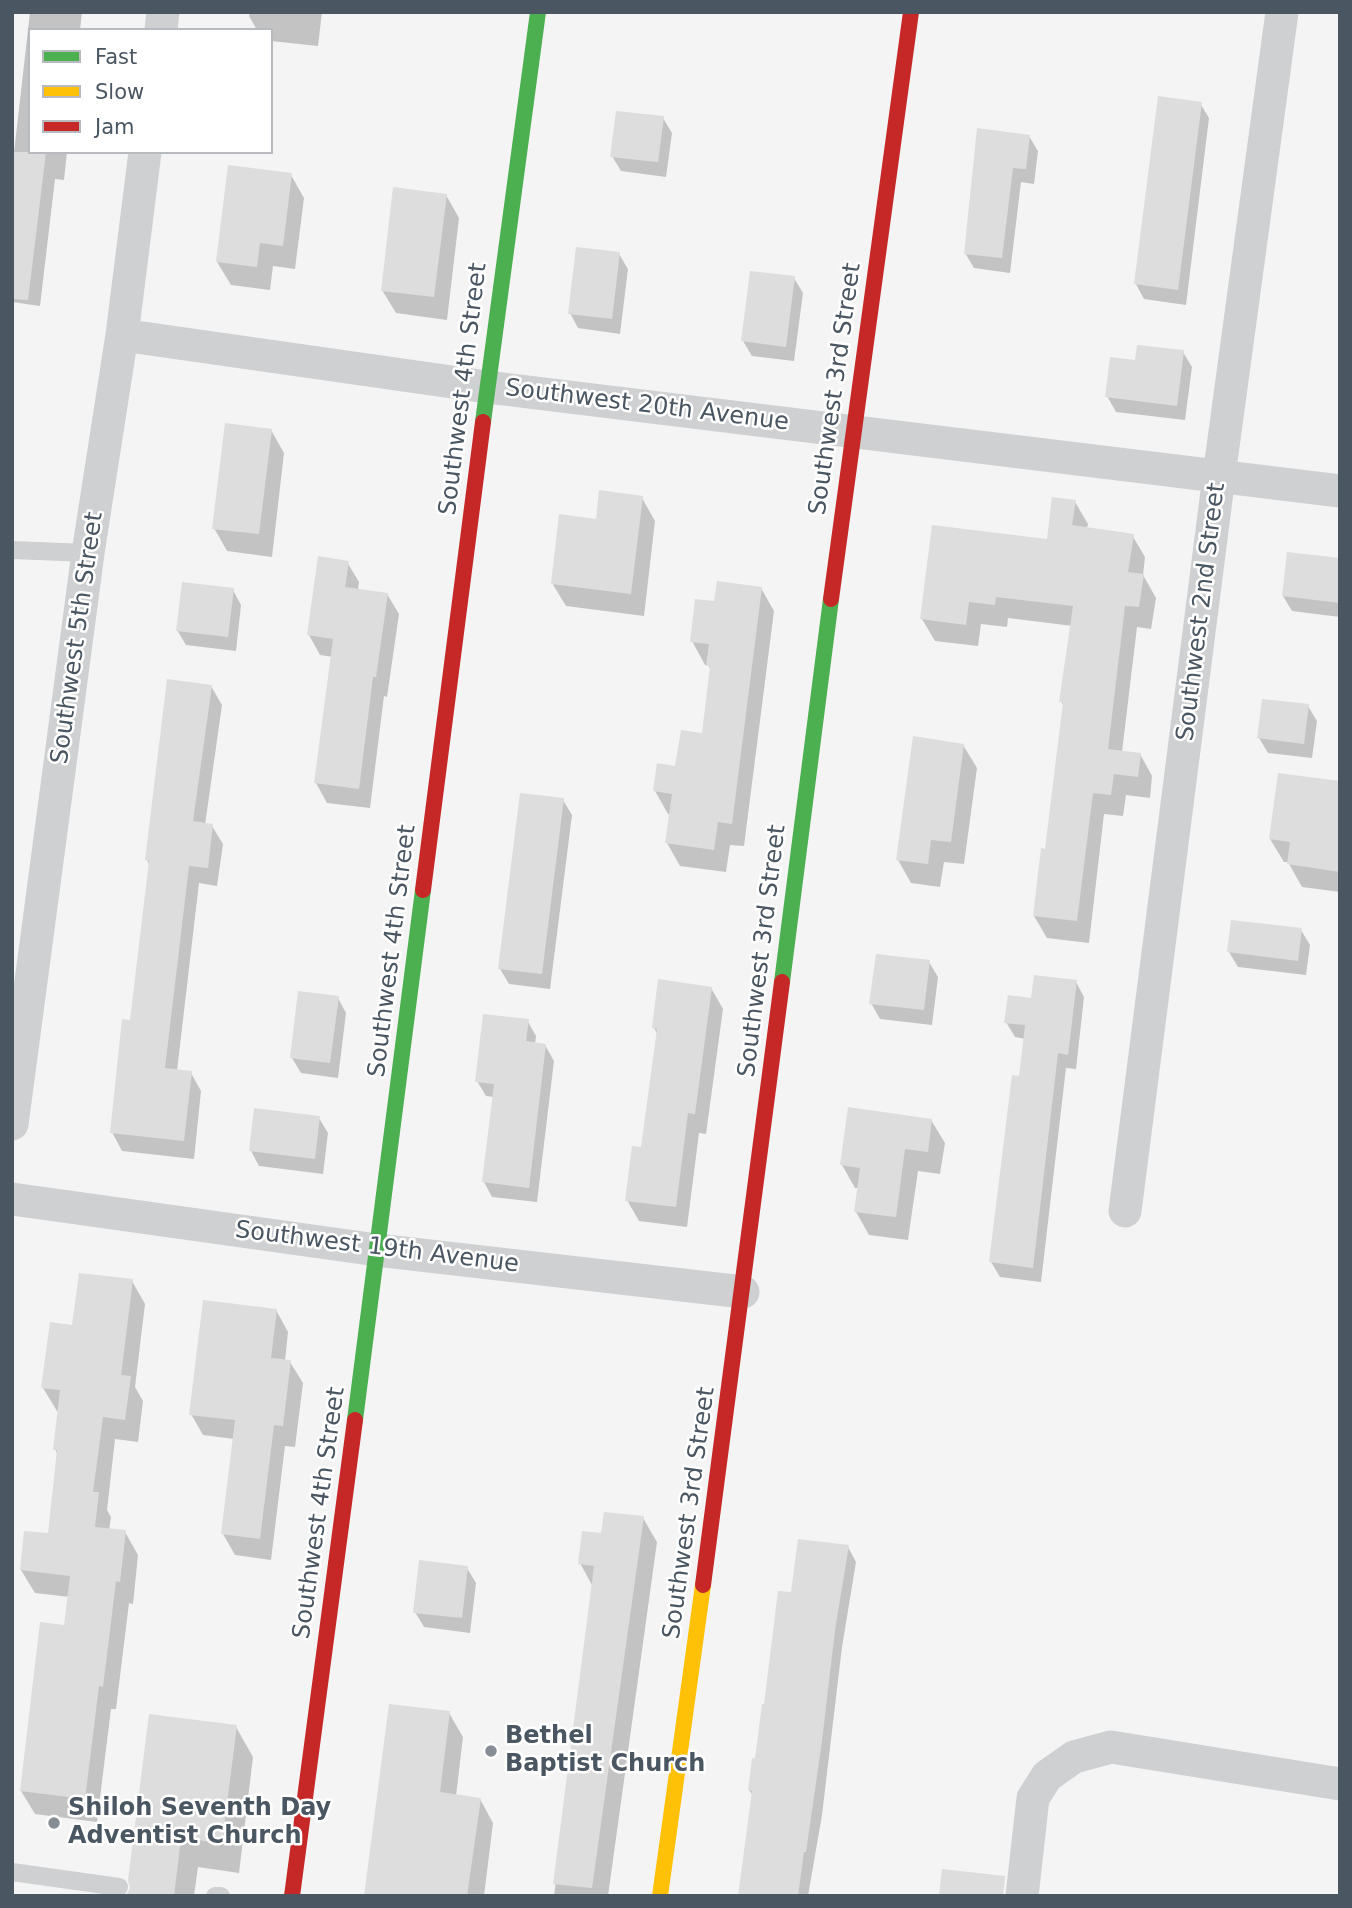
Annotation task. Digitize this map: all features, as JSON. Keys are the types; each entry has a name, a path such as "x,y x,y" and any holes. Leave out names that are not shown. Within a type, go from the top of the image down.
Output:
{"street":[{"name":"Southwest 4th Street","path":"292,1896 538,12"},
{"name":"Southwest 3rd Street","path":"660,1896 743,1292 852,431 911,12"},
{"name":"Southwest 2nd Street","path":"1125,1211 1282,12"},
{"name":"Southwest 5th Street","path":"12,1124 22,983 122,335 145,154"},
{"name":"Southwest 20th Avenue","path":"122,335 487,387 1340,491"},
{"name":"Southwest 19th Avenue","path":"12,1199 377,1250 743,1292"},
{"path":"1022,1896 1033,1798 1047,1776 1074,1757 1111,1747 1340,1784"}],"lane":[{"path":"12,550 88,554"},
{"path":"12,1872 119,1888"},
{"path":"215,1896 221,1896"}],"building":[{"path":"1158,96 1202,102 1178,290 1134,284"},
{"path":"616,111 664,116 658,162 610,157"},
{"path":"977,128 1030,135 1026,169 1013,168 1002,258 964,254"},
{"path":"12,152 46,154 28,300 12,299"},
{"path":"228,165 292,173 283,246 260,243 257,267 216,262"},
{"path":"393,187 447,194 434,297 381,291"},
{"path":"576,247 620,252 612,319 568,314"},
{"path":"750,271 795,276 786,347 741,341"},
{"path":"1137,345 1184,350 1177,406 1105,397 1110,357 1135,360"},
{"path":"225,423 272,429 259,534 212,529"},
{"path":"599,490 643,496 631,594 551,584 559,514 596,519"},
{"path":"1052,497 1076,500 1072,525 1134,534 1128,572 1144,574 1139,607 1125,606 1108,749 1141,753 1138,777 1114,774 1111,795 1093,793 1077,921 1033,916 1041,848 1045,849 1063,702 1059,702 1073,606 996,597 995,605 969,602 966,625 920,619 932,525 1047,539"},
{"path":"1287,552 1340,558 1340,603 1282,596"},
{"path":"318,556 349,561 345,587 388,593 376,677 373,677 359,789 314,783 333,639 307,635"},
{"path":"717,581 762,587 732,824 718,822 714,850 665,843 672,794 653,791 657,763 675,766 681,730 702,733 710,666 706,666 709,644 690,642 695,599 714,601"},
{"path":"182,582 234,588 228,637 176,631"},
{"path":"167,679 212,685 193,821 213,824 208,868 189,866 165,1068 192,1071 184,1141 110,1133 122,1019 130,1020 149,861 145,860"},
{"path":"1262,699 1309,704 1304,744 1257,738"},
{"path":"913,736 964,744 951,842 931,840 928,864 896,860"},
{"path":"1278,773 1340,781 1340,872 1287,864 1290,842 1269,839"},
{"path":"520,793 564,798 542,974 498,969"},
{"path":"1231,920 1302,928 1298,961 1227,952"},
{"path":"876,954 930,960 924,1010 869,1004"},
{"path":"1034,975 1077,980 1068,1055 1058,1053 1033,1268 989,1262 1012,1075 1019,1076 1025,1025 1004,1023 1008,995 1031,998"},
{"path":"658,979 712,987 695,1114 688,1113 676,1207 625,1201 632,1146 641,1147 657,1029 652,1028"},
{"path":"298,991 339,996 330,1063 290,1058"},
{"path":"483,1014 529,1019 526,1041 546,1044 529,1188 482,1182 494,1084 475,1082"},
{"path":"848,1107 932,1119 928,1152 905,1149 896,1217 854,1212 860,1168 840,1165"},
{"path":"254,1108 320,1116 315,1159 249,1151"},
{"path":"79,1273 133,1279 121,1375 131,1376 125,1420 103,1417 93,1492 99,1492 95,1527 126,1530 120,1582 116,1581 103,1687 99,1686 85,1799 20,1791 40,1622 64,1625 70,1576 20,1570 24,1531 48,1533 60,1390 41,1388 50,1322 72,1325"},
{"path":"203,1300 277,1309 271,1358 291,1360 283,1426 274,1425 260,1539 221,1534 235,1420 189,1415"},
{"path":"604,1512 644,1516 592,1888 553,1884 594,1566 578,1564 582,1531 601,1533"},
{"path":"798,1539 849,1545 806,1852 798,1896 738,1896 752,1791 748,1790 752,1758 755,1759 764,1704 778,1591 791,1592"},
{"path":"419,1560 468,1566 462,1618 413,1613"},
{"path":"389,1704 450,1711 440,1792 481,1798 467,1896 364,1896"},
{"path":"149,1714 237,1725 222,1843 181,1838 174,1896 126,1896 130,1888 128,1880"},
{"path":"942,1869 1005,1876 1003,1896 939,1896"}],"traffic: fast":[{"path":"483,422 538,12"},
{"path":"782,982 831,599"},
{"path":"355,1420 423,890"}],"traffic: slow":[{"path":"660,1896 703,1585"}],"traffic: jam":[{"path":"831,599 911,12"},
{"path":"423,890 483,422"},
{"path":"703,1585 782,982"},
{"path":"292,1896 355,1420"}],"place":[{"name":"Bethel Baptist Church","path":"491,1751"},
{"name":"Shiloh Seventh Day Adventist Church","path":"54,1823"}]}
